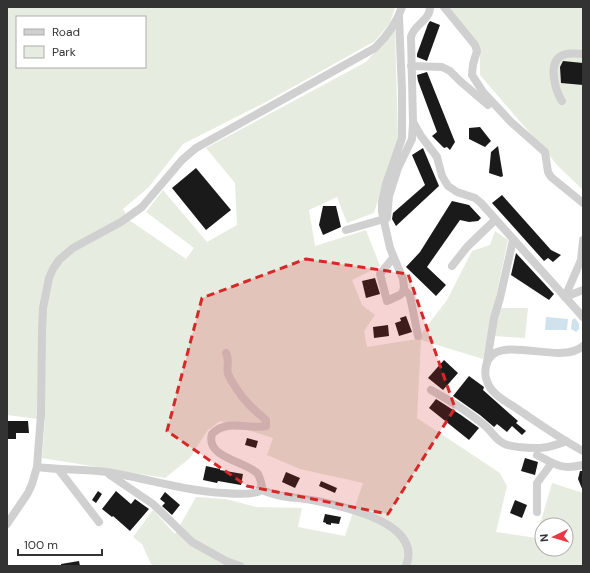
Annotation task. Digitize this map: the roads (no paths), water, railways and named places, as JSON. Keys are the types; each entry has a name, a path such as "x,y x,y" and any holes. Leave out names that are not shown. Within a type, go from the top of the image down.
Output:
{"street":[{"path":"7,524 28,493 37,467 42,414 43,308 49,278 58,260 73,248 120,222 142,207 182,160 196,148 375,48 392,28 402,7"},
{"path":"384,222 388,213 389,196 398,168 412,139 412,33 427,17 430,7"},
{"path":"444,7 475,45 477,51 472,64 472,75 483,92 511,122 544,152 548,172 551,177 583,203"},
{"path":"393,258 380,274 388,300 400,296 404,289 403,279 390,248 384,222 382,202 383,194 401,143 403,133 399,16"},
{"path":"562,101 558,94 554,78 555,66 558,58 564,55 583,54"},
{"path":"411,66 442,67 446,69 488,105"},
{"path":"413,122 421,136 437,156 442,176 448,186 457,192 478,200 583,317"},
{"path":"452,266 467,247 496,220"},
{"path":"346,230 384,222"},
{"path":"513,240 500,298 495,312 485,370 487,382 498,395 531,419 583,451"},
{"path":"566,297 581,260 583,240"},
{"path":"404,289 410,296 418,336"},
{"path":"566,297 583,290"},
{"path":"487,362 493,354 504,350 511,349 541,352 568,352 574,351 583,346"},
{"path":"37,467 59,470 104,472 131,476 202,492 248,494 258,492 262,486 259,475 249,468 219,453 212,445 212,434 218,429 237,425 261,427 266,426 267,423 266,420 252,409 244,400 230,378 227,372 229,357 226,353"},
{"path":"431,390 453,402 483,423 489,428 497,439 504,444 531,449 553,447 566,441"},
{"path":"537,456 551,464 563,467 583,465"},
{"path":"537,512 537,483 551,464"},
{"path":"59,470 99,522"},
{"path":"104,472 119,480 153,504 192,542 226,561 240,566"},
{"path":"260,489 274,495 335,505 363,513 382,521 396,530 404,539 408,554 406,566"}],"water":[{"path":"546,317 568,319 567,330 545,330"},
{"path":"575,318 579,324 579,329 576,332 571,329 572,320"}]}
